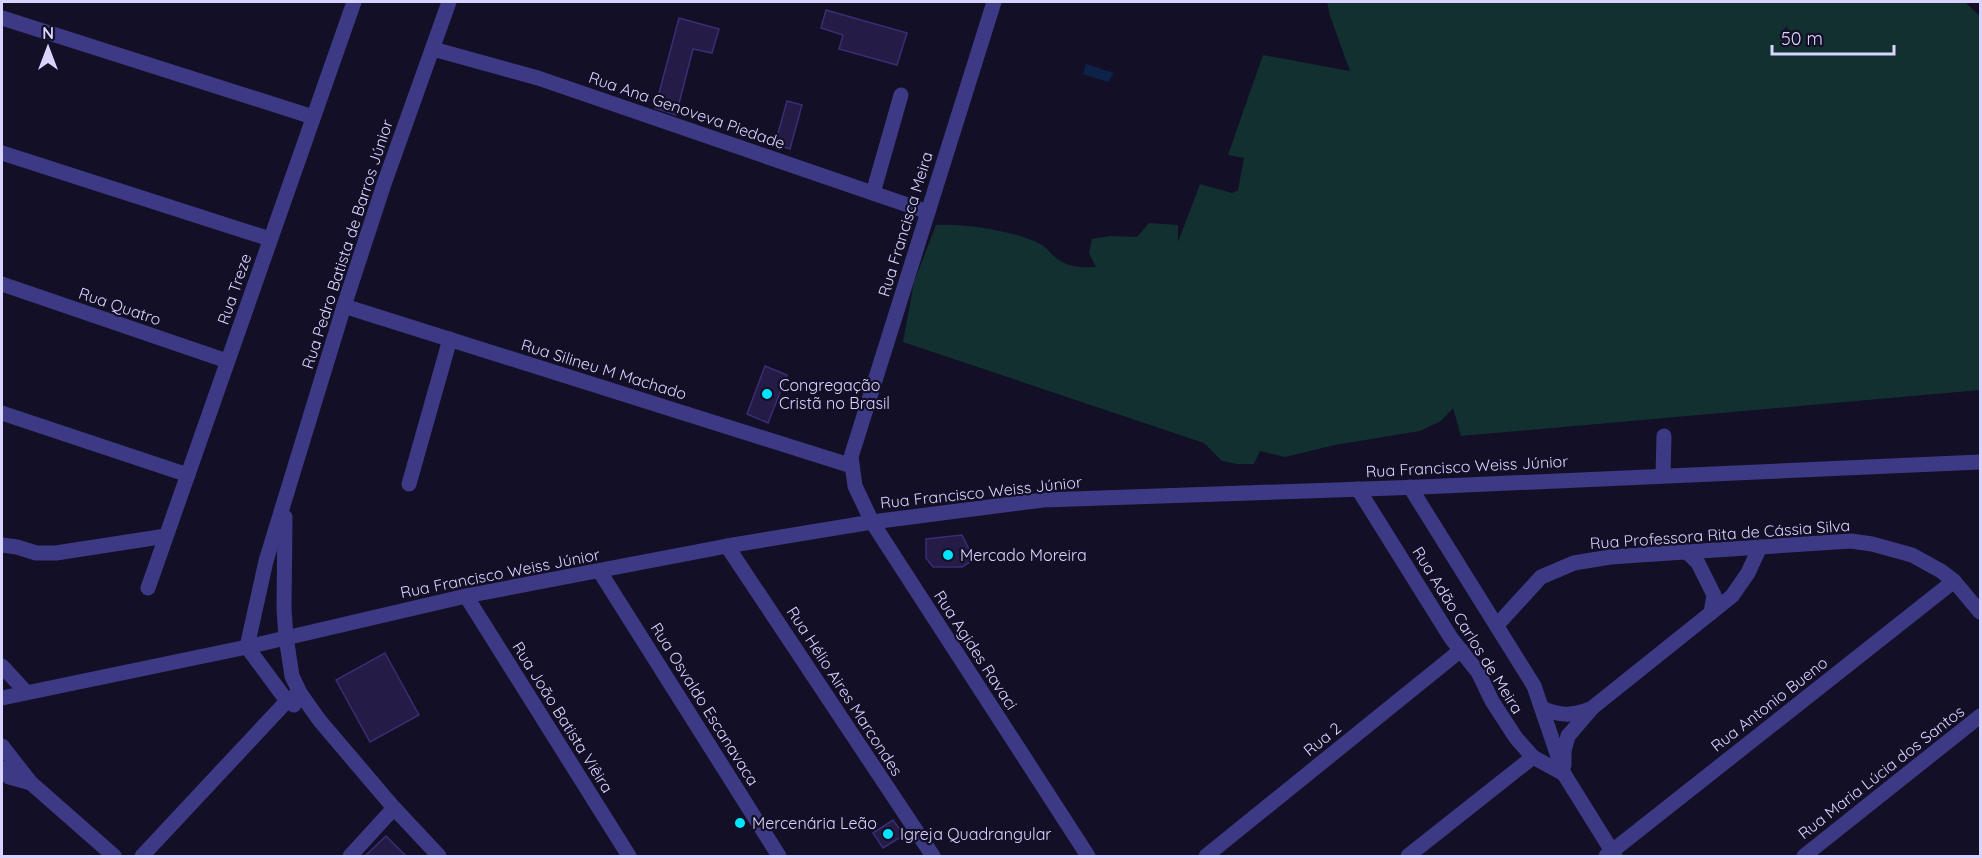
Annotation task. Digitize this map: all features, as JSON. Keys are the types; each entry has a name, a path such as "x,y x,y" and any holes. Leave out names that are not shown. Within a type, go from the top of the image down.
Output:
{"street":[{"name":"Rua Treze","path":"148,588 354,2"},
{"name":"Rua Pedro Batista de Barros Júnior","path":"247,647 266,561 344,306 384,184 449,2"},
{"name":"Rua Francisca Meira","path":"852,461 994,2"},
{"path":"2,18 313,117"},
{"name":"Rua Ana Genoveva Piedade","path":"433,49 538,78 928,212"},
{"path":"873,193 901,96"},
{"path":"2,153 270,239"},
{"name":"Rua Quatro","path":"2,284 227,361"},
{"name":"Rua Silineu M Machado","path":"344,306 852,461"},
{"path":"409,484 450,339"},
{"path":"2,413 188,475"},
{"path":"1663,475 1664,436"},
{"name":"Rua Agides Ravaci","path":"852,461 855,486 872,522 1088,856"},
{"name":"Rua Francisco Weiss Júnior","path":"2,698 247,647 466,596 727,546 872,522 1043,500 1410,487 1980,462"},
{"name":"Rua Adão Carlos de Meira","path":"1410,487 1534,686 1564,774 1611,855"},
{"name":"Rua Adão Carlos de Meira","path":"1358,489 1451,638 1478,672 1492,701 1516,738 1533,757 1564,774"},
{"name":"Rua Pedro Batista de Barros Júnior","path":"285,499 284,609 294,697"},
{"path":"2,546 17,547 36,553 56,553 166,536"},
{"name":"Rua Professora Rita de Cássia Silva","path":"1497,625 1541,577 1574,563 1601,558 1851,542 1872,544 1912,555 1927,562 1954,581 1980,612"},
{"name":"Rua Hélio Aires Marcondes","path":"727,546 933,856"},
{"path":"1564,774 1564,751 1568,736 1592,708 1732,596 1748,573 1760,547"},
{"path":"1687,552 1698,563 1714,595 1711,613"},
{"name":"Rua Osvaldo Escanavaca","path":"600,572 779,856"},
{"name":"Rua Antonio Bueno","path":"1611,855 1954,581"},
{"name":"Rua João Batista Viêira","path":"466,596 629,856"},
{"path":"247,647 320,721 394,808 439,856"},
{"name":"Rua 2","path":"1206,856 1461,650"},
{"path":"2,666 26,692"},
{"path":"142,856 294,697"},
{"path":"1542,708 1563,715 1574,715 1592,708"},
{"name":"Rua Maria Lúcia dos Santos","path":"1803,856 1980,716"},
{"path":"2,746 8,774 31,783 114,856"},
{"path":"1408,856 1533,757"},
{"path":"350,856 394,808"}],"green space":[{"path":"1327,2 1965,2 1980,16 1980,390 1461,436 1453,408 1441,421 1420,431 1335,445 1285,457 1260,451 1254,464 1237,464 1222,461 1204,443 903,342 914,282 936,225 975,227 1019,236 1042,245 1061,261 1080,267 1096,267 1089,253 1092,239 1110,236 1137,237 1149,223 1178,225 1178,242 1200,184 1232,193 1238,190 1244,158 1228,155 1263,55 1350,71"}],"water":[{"path":"1086,64 1114,73 1108,82 1083,74"}],"building":[{"path":"826,10 907,33 897,65 839,49 843,35 821,28"},
{"path":"679,18 719,29 712,53 693,49 676,115 655,108"},
{"path":"787,101 802,105 790,149 775,144"},
{"name":"Congregação Cristã no Brasil","path":"765,366 787,375 768,423 747,414"},
{"name":"Mercado Moreira","path":"962,535 972,561 962,567 933,567 926,558 926,539"},
{"path":"385,653 419,715 370,742 336,680"},
{"name":"Igreja Quadrangular","path":"893,820 904,835 883,848 873,833"},
{"path":"386,836 406,856 365,856"}],"place":[{"name":"Congregação Cristã no Brasil","path":"767,394"},
{"name":"Mercado Moreira","path":"948,555"},
{"name":"Mercenária Leão","path":"740,823"},
{"name":"Igreja Quadrangular","path":"888,834"}]}
